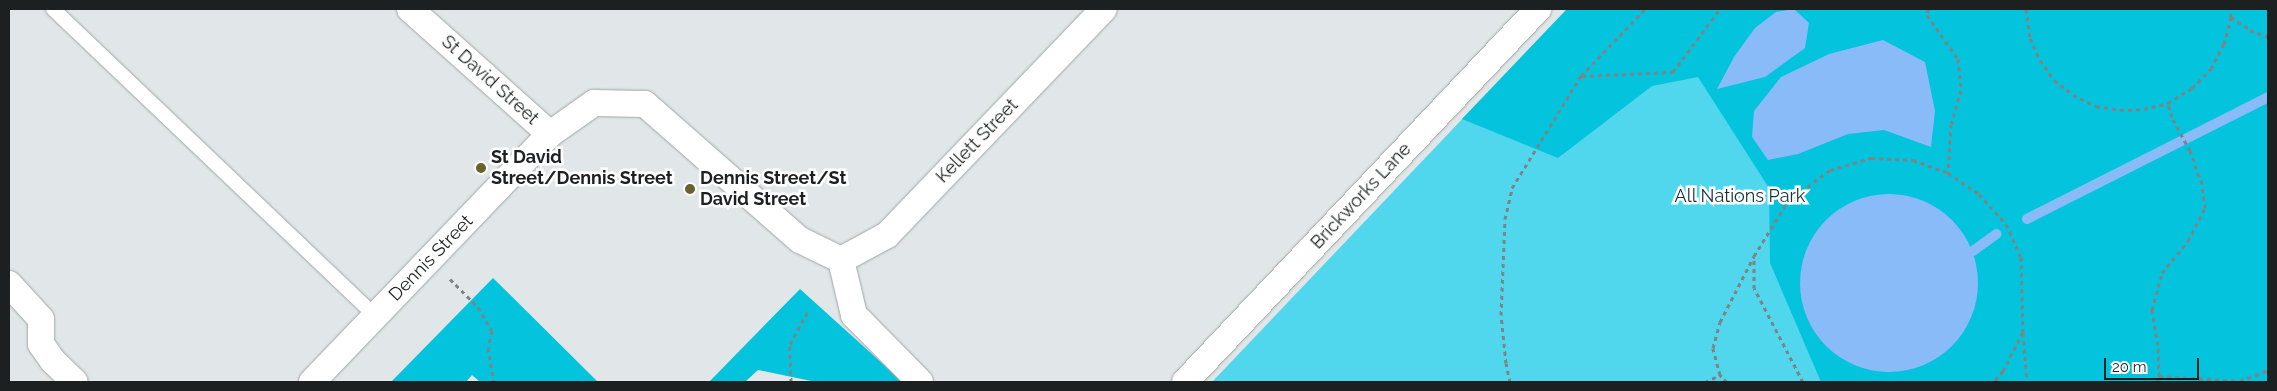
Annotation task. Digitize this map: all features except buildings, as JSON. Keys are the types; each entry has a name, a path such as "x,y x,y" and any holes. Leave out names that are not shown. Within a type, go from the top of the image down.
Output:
{"street":[{"name":"St David Street","path":"410,9 550,134 594,103 645,104 800,240 842,260"},
{"name":"Kellett Street","path":"842,260 887,235 1104,9"},
{"name":"Brickworks Lane","path":"1185,382 1538,9"},
{"name":"Dennis Street","path":"312,382 550,134"},
{"path":"842,260 854,315 920,382"},
{"path":"9,284 41,319 42,344 53,361 74,382"}],"lane":[{"path":"53,9 376,316"}],"path":[{"path":"1510,382 1506,364 1501,316 1506,218 1512,188 1582,76 1645,9"},
{"path":"1582,76 1673,72 1720,9"},
{"path":"1928,9 1927,15 1958,59 1961,90 1952,124 1948,173"},
{"path":"2026,9 2030,38 2040,60 2054,80 2073,95 2096,106 2120,110 2144,109 2168,103 2192,88 2211,69 2224,44 2231,17 2230,9"},
{"path":"2231,17 2250,30 2268,37"},
{"path":"2156,382 2159,376 2158,345 2152,310 2162,273 2188,241 2205,208 2202,184 2190,151 2172,118 2168,103"},
{"path":"1727,382 1720,375 1713,348 1720,322 1754,256 1788,201 1830,170 1871,158 1913,160 1948,173 1979,194 2006,224 2021,257 2023,332 2027,382"},
{"path":"1754,256 1754,288 1803,382"},
{"path":"465,294 478,307 492,332 488,348 494,382"},
{"path":"791,382 790,344 809,310"},
{"path":"1993,382 2003,371 2023,332"},
{"path":"2159,376 2240,381 2268,370"},
{"path":"1705,382 1720,375"}],"green space":[{"name":"All Nations Park","path":"1567,9 2268,9 2268,382 1212,382"}],"shaded area":[{"name":"All Nations Park","path":"1567,9 2268,9 2268,382 1821,382 1770,263 1769,188 1698,77 1652,86 1558,158 1462,119"},
{"path":"1794,9 1809,23 1805,48 1765,77 1717,89 1734,57 1755,28 1776,12"},
{"path":"1883,40 1925,62 1935,111 1931,147 1884,130 1848,134 1798,154 1768,160 1752,137 1754,111 1781,77 1829,54"},
{"path":"1889,194 1923,201 1938,209 1952,220 1963,234 1971,249 1978,283 1971,317 1963,332 1952,346 1938,357 1923,365 1889,372 1855,365 1840,357 1826,346 1815,332 1807,317 1800,283 1807,249 1815,234 1826,220 1840,209 1855,201"},
{"path":"493,278 598,382 480,382 472,375 466,382 391,382"},
{"path":"800,289 903,382 816,382 758,370 745,382 709,382"}],"waterway":[{"path":"2027,219 2268,97"},
{"path":"1973,251 1996,234"}],"place":[{"name":"St David Street/Dennis Street","path":"481,168"},
{"name":"Dennis Street/St David Street","path":"690,189"}]}
